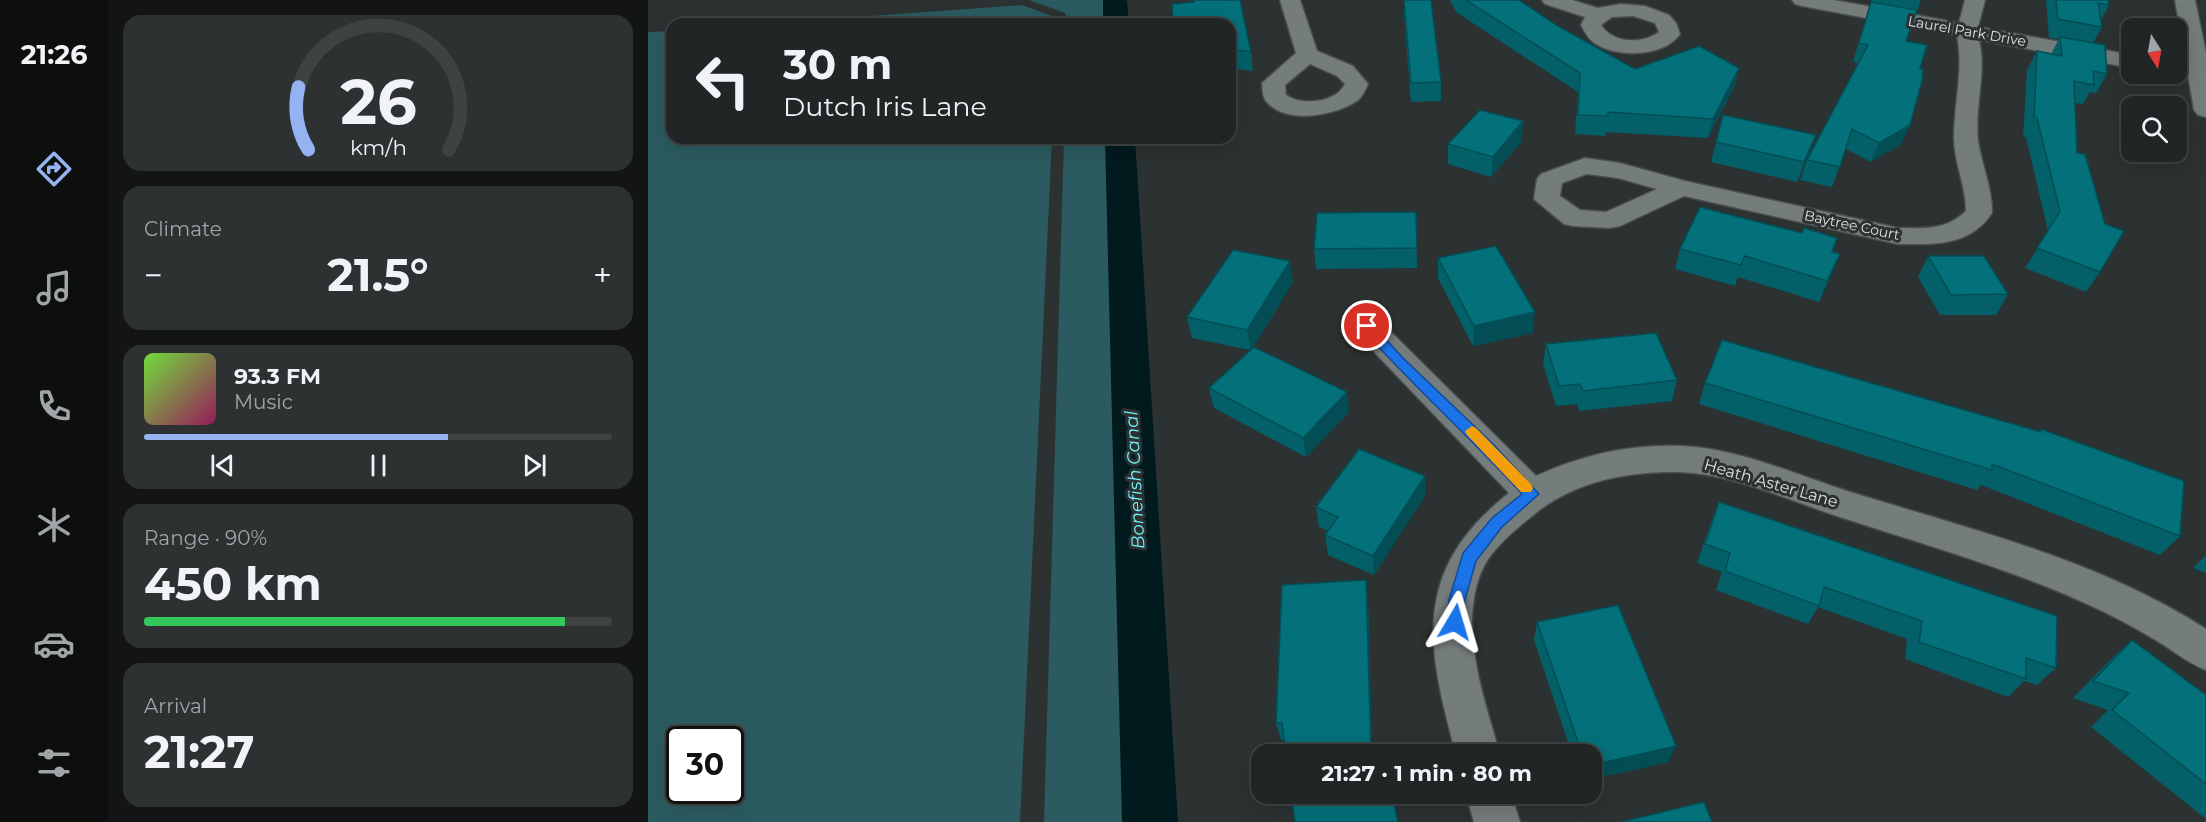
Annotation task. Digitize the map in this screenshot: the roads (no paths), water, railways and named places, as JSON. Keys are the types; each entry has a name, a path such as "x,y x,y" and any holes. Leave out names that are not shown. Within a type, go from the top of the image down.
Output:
{"street":[{"path":"1290,0 1307,55"},
{"path":"1552,0 1598,15"},
{"name":"Laurel Park Drive","path":"1802,0 2121,60"},
{"path":"1967,31 1975,0"},
{"path":"2192,2 2197,24 2199,74 2206,110"},
{"name":"Baytree Court","path":"1681,188 1898,236 1932,236 1962,230 1979,213 1979,192 1966,140 1972,54 1967,31"},
{"path":"2187,72 2199,74"},
{"path":"1367,326 1399,362 1488,447 1532,494"},
{"name":"Heath Aster Lane","path":"1475,744 1461,692 1453,644 1457,600 1469,558 1497,522 1532,494 1574,474 1634,460 1684,459 1732,468 2020,560 2100,591 2185,636 2206,651"},
{"path":"1492,804 1497,822"}],"waterway":[{"name":"Bonefish Canal","path":"1115,0 1116,18"},
{"name":"Bonefish Canal","path":"1120,144 1150,822"}]}
